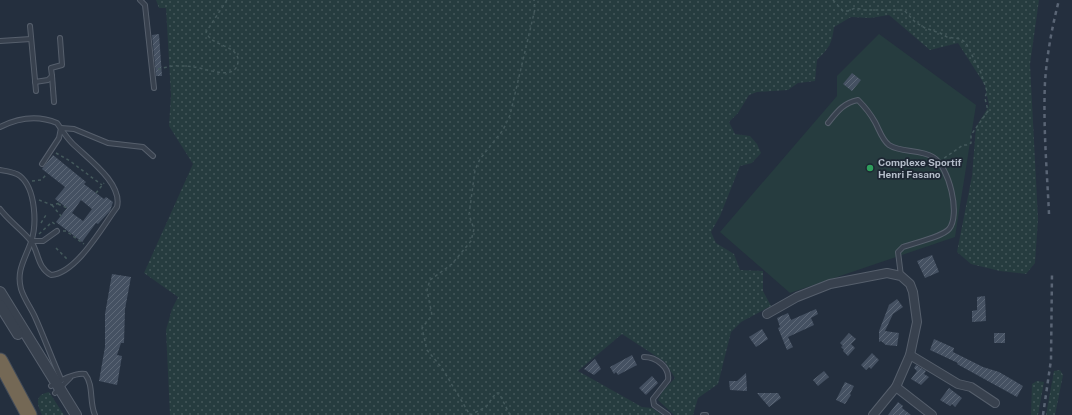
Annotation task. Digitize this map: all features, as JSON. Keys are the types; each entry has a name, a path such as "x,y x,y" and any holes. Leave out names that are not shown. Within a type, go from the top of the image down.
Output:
{"highway":[{"path":"0,361 28,415"}],"street":[{"path":"767,314 797,297 830,284 887,274 901,276 910,284 916,305 917,322 910,355 896,387 873,415"},
{"path":"0,292 76,415"},
{"path":"0,306 57,386 69,415"},
{"path":"910,355 958,384 971,387 995,403"},
{"path":"896,387 932,415"}],"lane":[{"path":"140,0 145,5 154,88"},
{"path":"30,26 36,91"},
{"path":"54,102 51,68 62,65 60,38"},
{"path":"0,41 31,39"},
{"path":"35,82 48,80 52,76"},
{"path":"828,123 840,108 849,102 858,100 867,109 882,137 889,145 920,152 933,157 939,162 949,180 954,213 952,223 948,230 903,247 898,252 901,276"},
{"path":"0,127 11,121 35,118 50,120 57,123 71,142 108,178 116,192 118,201 117,207 91,243 73,264 65,271 51,275 45,272 39,263 31,242 0,210"},
{"path":"61,128 74,129 108,143 143,147 153,156"},
{"path":"42,164 59,138 61,128"},
{"path":"0,170 19,175 26,182 32,197 35,226 31,242 20,266 19,276 21,289 35,318 57,386"},
{"path":"31,242 44,241 57,232"},
{"path":"644,357 650,357 658,361 667,372 668,380 653,399 654,405 668,415"},
{"path":"57,386 80,373 85,374 88,378 92,408 95,415"},
{"path":"57,386 70,378"}],"path":[{"path":"152,70 170,68 176,65 195,67 219,73 228,72 235,68 238,62 234,51 213,41 208,37 206,32 226,0"},
{"path":"510,415 499,393 496,393 486,407 470,415 463,407 442,368 427,350 422,328 432,315 427,290 430,280 452,264 471,241 474,229 469,215 475,170 480,159 503,130 510,115 535,9 534,0"},
{"path":"834,0 843,11 848,11 855,8 865,10 904,10 915,22 925,28 947,37 961,39 966,43 981,73 987,92 985,98 988,111 971,135 971,143 968,146 963,145 939,162"},
{"path":"56,153 70,161 102,186"},
{"path":"26,182 40,180 47,174"},
{"path":"96,192 108,178"},
{"path":"32,197 52,205 61,216"},
{"path":"52,205 59,204 67,208"},
{"path":"37,228 46,215"},
{"path":"56,248 73,264"}],"green space":[{"path":"156,0 1039,0 1030,64 1038,219 1035,263 1026,274 1000,271 971,264 957,252 972,176 976,127 989,106 985,85 958,43 930,50 889,15 870,18 851,17 834,27 829,45 817,60 815,81 798,83 788,90 757,92 749,95 738,113 729,122 735,134 750,136 757,144 761,153 752,163 740,166 720,216 711,232 716,243 734,254 740,270 763,271 763,291 771,306 741,322 731,332 718,384 698,398 693,415 674,415 658,400 662,392 675,378 665,362 622,334 578,371 642,407 652,408 662,415 170,415 166,330 172,309 178,297 144,273 193,164 169,126 171,95 166,8 159,8"},
{"name":"Complexe Sportif Henri Fasano","path":"879,34 976,105 955,237 790,293 720,232 837,96 837,76"},
{"path":"1060,370 1063,375 1055,415 1046,415 1054,371"},
{"path":"1037,381 1044,382 1038,415 1031,415 1032,384"},
{"path":"49,392 64,415 42,415 38,400 41,395"}],"building":[{"path":"159,34 162,76 156,76 152,35"},
{"path":"852,73 861,80 852,91 843,84"},
{"path":"53,155 86,182 84,184 104,199 106,197 113,202 110,211 98,224 96,223 82,242 56,222 67,208 55,199 65,187 42,169","holes":["81,200 92,209 83,221 72,213"]},
{"path":"932,255 939,272 925,278 917,261"},
{"path":"112,274 131,277 125,309 124,343 121,343 117,355 122,356 117,385 99,381 105,347 105,314"},
{"path":"985,296 986,321 972,322 972,311 977,310 977,297"},
{"path":"897,299 903,307 893,314 885,331 899,333 897,346 886,345 881,341 879,342 879,331 889,305"},
{"path":"816,309 818,314 811,318 814,325 788,337 793,347 787,350 778,328 780,327 777,318 788,313 791,320"},
{"path":"762,329 768,339 756,347 749,337"},
{"path":"849,333 856,339 851,344 855,348 848,356 843,351 844,350 841,347 843,346 840,343"},
{"path":"994,333 1005,333 1005,343 994,343"},
{"path":"934,339 954,348 953,352 983,367 999,372 1023,386 1017,397 957,364 958,363 930,350"},
{"path":"872,353 879,360 871,369 869,367 866,370 861,365"},
{"path":"632,355 637,365 618,375 616,372 614,374 610,367"},
{"path":"595,359 601,369 594,375 584,369"},
{"path":"916,365 926,371 924,374 929,377 921,385 911,379 917,371 914,368"},
{"path":"824,371 829,377 818,386 813,380"},
{"path":"746,373 747,391 730,390 729,381 737,381"},
{"path":"652,376 658,383 646,395 639,388"},
{"path":"845,382 854,386 850,394 851,395 845,404 836,400"},
{"path":"949,388 962,398 955,407 952,404 950,406 940,400"},
{"path":"757,393 778,393 781,398 769,407"},
{"path":"898,402 903,406 902,408 911,415 888,415"}],"railway":[{"path":"1049,214 1045,132 1045,82 1050,41 1059,0"},
{"path":"1043,415 1051,360 1052,273"}],"place":[{"name":"Complexe Sportif Henri Fasano","path":"870,168"}]}
